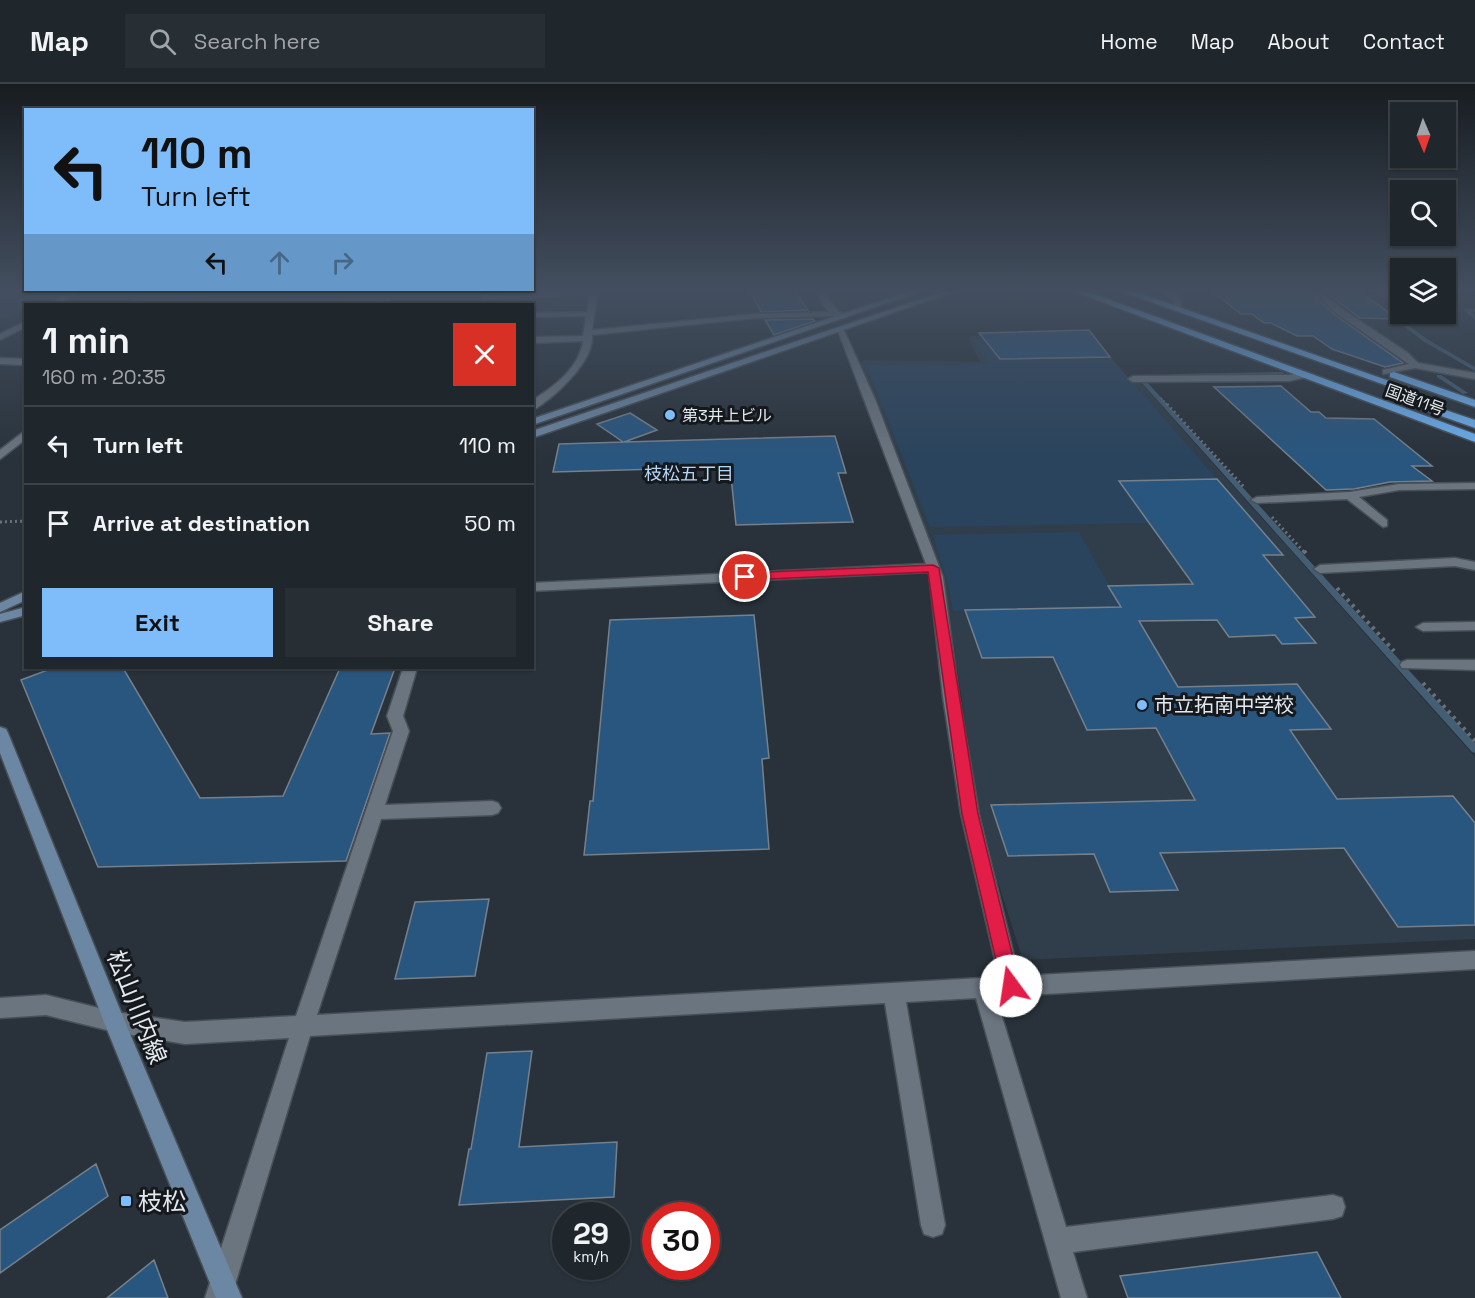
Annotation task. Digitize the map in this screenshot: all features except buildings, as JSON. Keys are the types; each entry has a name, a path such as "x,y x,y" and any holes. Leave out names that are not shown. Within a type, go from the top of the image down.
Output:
{"highway":[{"name":"国道11号","path":"1227,347 1475,438"},
{"name":"国道11号","path":"1259,347 1475,424"},
{"name":"国道11号","path":"1283,347 1475,414"},
{"name":"国道11号","path":"1307,347 1475,404"}],"street":[{"path":"534,405 559,388 585,354 587,347"},
{"path":"534,422 760,347"},
{"path":"534,434 768,347"},
{"path":"849,347 933,568 970,814 1011,986"},
{"path":"1392,347 1415,364"},
{"path":"0,361 24,362"},
{"path":"1386,372 1415,364 1475,376"},
{"path":"1133,379 1289,378 1304,375"},
{"path":"0,456 24,435"},
{"path":"1257,500 1350,495 1399,487 1475,486"},
{"path":"1350,495 1383,523"},
{"path":"1320,569 1455,562 1475,566"},
{"path":"534,587 933,568"},
{"path":"0,608 24,597"},
{"path":"0,618 24,612"},
{"path":"1423,627 1475,626"},
{"path":"1407,665 1475,665"},
{"path":"223,1293 303,1026 401,732 395,716 410,669"},
{"name":"松山川内線","path":"0,733 223,1293"},
{"path":"375,812 492,808"},
{"path":"0,1008 46,1005 115,1022 185,1033 1475,960"},
{"path":"984,988 1074,1298"},
{"path":"894,993 933,1225"},
{"path":"1057,1241 1333,1207"}],"path":[{"path":"0,522 24,521"}],"shaded area":[{"path":"972,347 1102,347 1130,380 1143,385 1475,757 1475,939 1023,960 996,876 977,799 945,589 927,535 859,362 864,360 980,362"},
{"path":"977,347 990,347 1000,359 1110,357 1217,479 1120,481 1149,523 930,527 866,365 989,364"},
{"path":"1079,532 1121,607 953,611 933,535"}],"waterway":[{"path":"1436,347 1475,369"},
{"path":"1176,376 1282,374"},
{"path":"1439,376 1465,393"},
{"path":"1144,382 1475,749"}],"place":[{"name":"第3井上ビル","path":"670,415"},
{"name":"市立拓南中学校","path":"1142,705"},
{"name":"枝松","path":"126,1201"}],"district":[{"name":"枝松五丁目","path":"689,473"}],"route":[{"path":"745,577 933,568 943,622 951,697 970,814 1011,986"}]}
